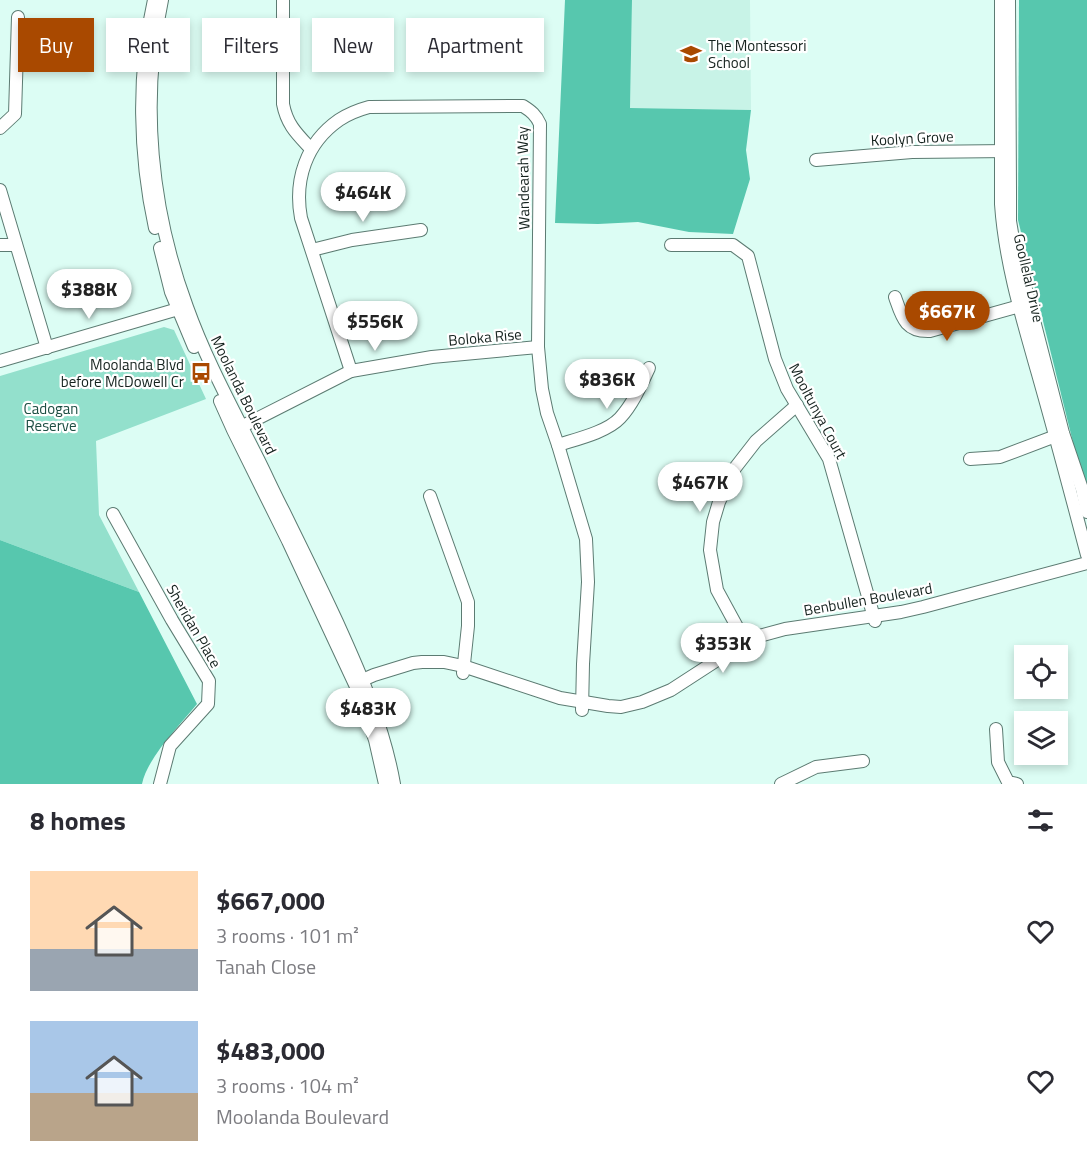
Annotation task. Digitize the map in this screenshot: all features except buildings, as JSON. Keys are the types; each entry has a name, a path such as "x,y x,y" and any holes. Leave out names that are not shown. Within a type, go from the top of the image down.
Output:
{"street":[{"name":"Moolanda Boulevard","path":"154,0 145,44 144,149 149,202 166,274 215,373 237,429 301,545 388,755 394,784"},
{"name":"Moolanda Boulevard","path":"162,0 153,56 152,146 160,212 182,308"},
{"path":"283,0 285,116 291,128 311,149"},
{"name":"Goollelal Drive","path":"1001,0 1005,151"},
{"name":"Goollelal Drive","path":"1010,0 1005,151 1000,204 1002,226 1007,254 1024,305 1059,434 1087,555"},
{"path":"0,128 15,114 18,17"},
{"name":"Wandearah Way","path":"351,371 298,204 302,173 311,149 319,138 339,120 369,106 523,106 536,116 540,124 538,348 542,389 546,413 586,539 588,582 582,706"},
{"name":"Koolyn Grove","path":"816,160 912,152 1005,151"},
{"path":"0,190 47,348"},
{"path":"312,250 352,240 421,231"},
{"path":"0,245 16,245"},
{"name":"Mooltunya Court","path":"671,245 733,245 748,256 775,359 787,389 829,459 874,619"},
{"path":"895,297 907,324 912,329 920,331 930,331 1024,305"},
{"path":"0,361 182,308"},
{"name":"Boloka Rise","path":"237,429 351,371 432,357 538,348"},
{"path":"558,446 602,430 619,420 630,405 649,368"},
{"path":"746,645 717,590 710,550 713,522 719,502 735,468 756,441 797,405"},
{"path":"970,459 1000,457 1059,434"},
{"name":"Goollelal Drive","path":"1059,434 1082,489 1087,512"},
{"path":"430,496 468,602 463,669"},
{"name":"Sheridan Place","path":"113,514 209,681 208,704 170,746 160,784"},
{"name":"Benbullen Boulevard","path":"360,685 396,668 422,662 444,662 524,694 614,714 630,713 676,695 746,645 789,634 874,619 1087,563"},
{"name":"Benbullen Boulevard","path":"874,619 914,616 1087,571"},
{"name":"Moolanda Boulevard","path":"360,685 385,784"},
{"path":"996,729 998,762 1008,782 1017,784"},
{"path":"781,784 816,767 863,761"}],"shaded area":[{"name":"The Montessori School","path":"632,0 750,0 751,110 630,108"}],"green space":[{"path":"565,0 632,0 630,108 751,110 746,150 750,179 733,234 689,232 638,222 555,223"},
{"path":"1019,0 1087,0 1087,499 1018,220"},
{"name":"Cadogan Reserve","path":"164,327 174,330 206,399 96,441 99,515 139,592 0,540 0,376"},
{"path":"0,540 139,592 197,704 150,763 142,784 0,784"}],"place":[{"name":"The Montessori School","path":"691,54"},
{"name":"Moolanda Blvd before McDowell Cr","path":"201,373"}]}
